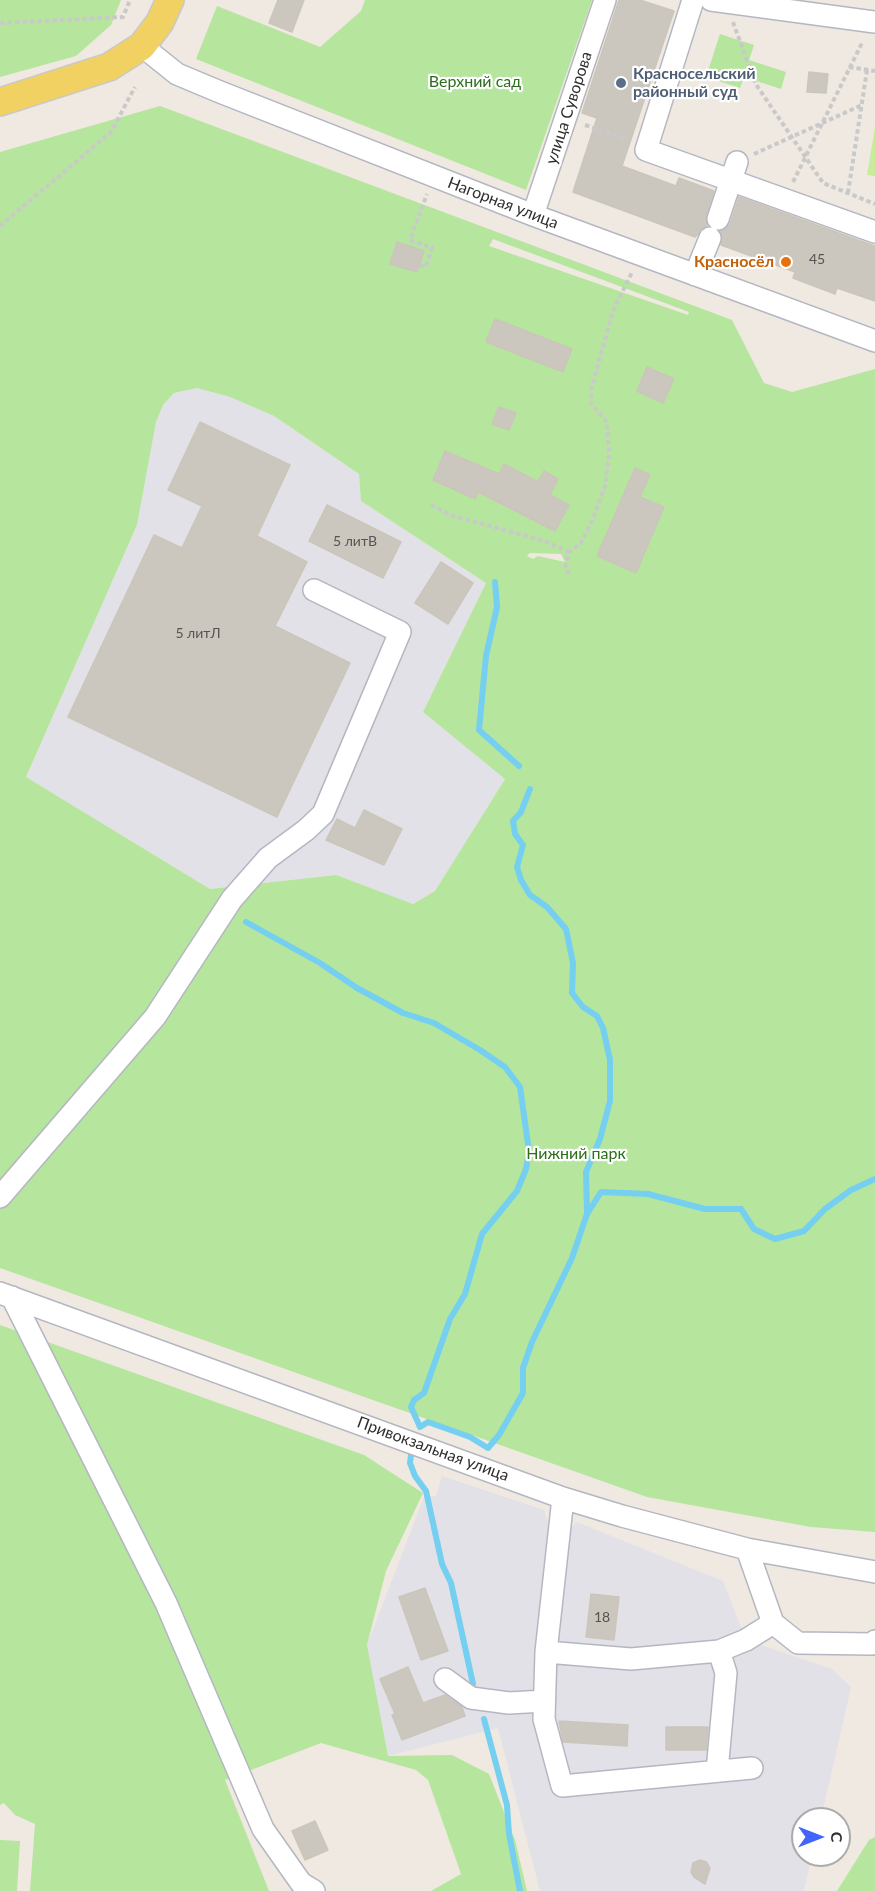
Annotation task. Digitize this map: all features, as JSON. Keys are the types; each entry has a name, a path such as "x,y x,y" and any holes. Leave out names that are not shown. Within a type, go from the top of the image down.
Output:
{"main road":[{"path":"0,102 109,67 142,46 160,22 170,0"}],"street":[{"name":"улица Суворова","path":"533,215 605,0"},
{"path":"693,0 646,150 735,171 875,232"},
{"path":"711,0 790,5 870,29"},
{"name":"Нагорная улица","path":"142,46 177,74 533,215 875,341"},
{"path":"695,275 735,171"},
{"path":"0,1197 155,1017 232,899 268,858 306,831 323,814 400,632 314,590"},
{"path":"6,1295 166,1603 263,1829 301,1883 314,1891"},
{"name":"Привокзальная улица","path":"6,1295 563,1498 747,1549 875,1572"},
{"path":"563,1498 546,1652 544,1701 544,1719 562,1786 752,1768"},
{"path":"747,1549 773,1623 798,1643 872,1644 875,1641"},
{"path":"546,1652 631,1659 719,1651 746,1640 773,1623"},
{"path":"717,1771 726,1673 719,1651"},
{"path":"445,1679 471,1698 509,1703 544,1701"}],"path":[{"path":"0,23 123,17 130,0"},
{"path":"793,182 870,29"},
{"path":"738,38 755,83 823,183 875,204"},
{"path":"849,67 875,71"},
{"path":"848,193 867,70"},
{"path":"0,226 111,132 135,87"},
{"path":"735,171 792,137 862,105"},
{"path":"576,122 647,146"},
{"path":"420,265 426,267 432,248 410,240 423,204"},
{"path":"569,574 565,568 569,552 581,543 593,519 605,486 609,455 607,422 591,404 591,390 614,311 642,256"},
{"path":"431,505 453,516 544,542 569,552"}],"shaded area":[{"path":"197,388 230,397 274,416 359,474 361,501 486,583 423,712 505,778 435,891 412,904 336,875 210,889 26,777 137,525 156,422 163,405 174,393"},
{"path":"442,1476 544,1510 549,1526 567,1531 577,1522 723,1581 746,1640 832,1669 851,1687 824,1807 791,1807 791,1867 809,1867 804,1891 540,1891 498,1728 388,1756 367,1645 424,1497 436,1496"}],"green space":[{"path":"0,0 121,0 111,25 76,56 0,77"},
{"name":"Верхний сад","path":"365,0 592,0 526,190 196,59 217,6 320,47 361,11"},
{"path":"720,34 754,45 749,60 786,72 781,89 744,77 740,88 706,77"},
{"name":"Нижний парк","path":"160,106 732,320 764,383 792,392 875,369 875,1532 811,1527 647,1497 0,1268 0,152","holes":["493,239 689,312 688,315 489,246","197,388 230,397 274,416 359,474 361,501 486,583 423,712 505,779 435,891 413,904 336,875 210,889 26,777 137,525 156,422 163,405 174,393","530,553 561,554 565,562 538,556 533,559 527,556"]},
{"path":"875,127 875,176 867,175"},
{"path":"0,1325 364,1455 423,1493 386,1571 367,1645 388,1756 452,1755 489,1774 515,1840 527,1891 431,1891 461,1874 428,1780 416,1770 321,1743 225,1780 269,1891 30,1891 35,1824 15,1815 4,1803 0,1805"},
{"path":"875,1837 875,1891 837,1891 869,1840"},
{"path":"0,1840 20,1841 17,1891 0,1891"}],"building":[{"path":"278,0 304,0 292,32 269,23"},
{"path":"619,0 640,0 674,11 622,166 676,186 679,178 714,191 706,215 707,226 695,237 573,192 597,118 582,113"},
{"path":"809,72 828,74 826,93 807,92"},
{"path":"739,197 875,246 875,301 837,288 835,294 793,278 795,272 721,245 721,231 730,224"},
{"path":"397,242 424,251 417,272 390,264"},
{"path":"495,319 572,349 563,372 486,342"},
{"path":"647,367 674,379 663,403 637,391"},
{"path":"499,407 516,413 509,430 492,424"},
{"path":"200,422 290,465 257,536 307,562 275,626 350,663 277,817 68,717 154,535 182,548 202,506 168,490"},
{"path":"445,451 499,474 504,464 538,482 544,471 558,479 550,495 569,505 555,531 478,492 475,499 433,480"},
{"path":"635,468 650,475 640,497 664,507 636,573 597,556"},
{"path":"327,505 401,542 383,578 309,541"},
{"path":"441,562 473,583 448,624 415,603"},
{"path":"364,810 402,829 384,865 326,840 337,819 355,828"},
{"path":"425,1588 448,1651 421,1660 399,1597"},
{"path":"591,1594 619,1597 614,1640 586,1637"},
{"path":"408,1667 423,1703 445,1695 462,1707 465,1716 402,1740 392,1715 395,1714 380,1679"},
{"path":"559,1721 628,1725 627,1746 563,1742"},
{"path":"666,1727 708,1727 706,1750 666,1750"},
{"path":"315,1821 328,1850 305,1860 292,1831"},
{"path":"700,1860 706,1862 710,1868 705,1884 694,1877 691,1872 693,1863"}],"waterway":[{"path":"495,582 497,607 486,656 479,730 519,766"},
{"path":"530,789 521,812 513,821 515,834 523,845 517,867 521,880 530,895 547,907 566,929 573,963 572,993 583,1007 597,1016 603,1028 610,1060 610,1101 600,1139 586,1172 587,1213"},
{"path":"246,922 320,963 357,988 403,1013 434,1023 480,1050 505,1067 520,1087 529,1151 526,1169 517,1191 482,1234 465,1294 450,1319 424,1393 414,1400 411,1407 420,1427 428,1422 470,1437 488,1448 499,1435 523,1393 523,1368 532,1342 572,1258 587,1214 601,1192 648,1194 705,1209 741,1209 754,1229 775,1239 804,1231 825,1209 851,1190 875,1179"},
{"path":"411,1455 410,1463 415,1476 426,1491 442,1564 451,1583 473,1684"},
{"path":"484,1719 507,1805 509,1834 520,1891"}],"place":[{"name":"Красносельский районный суд","path":"621,83"},
{"name":"Красносёл","path":"786,262"}]}
